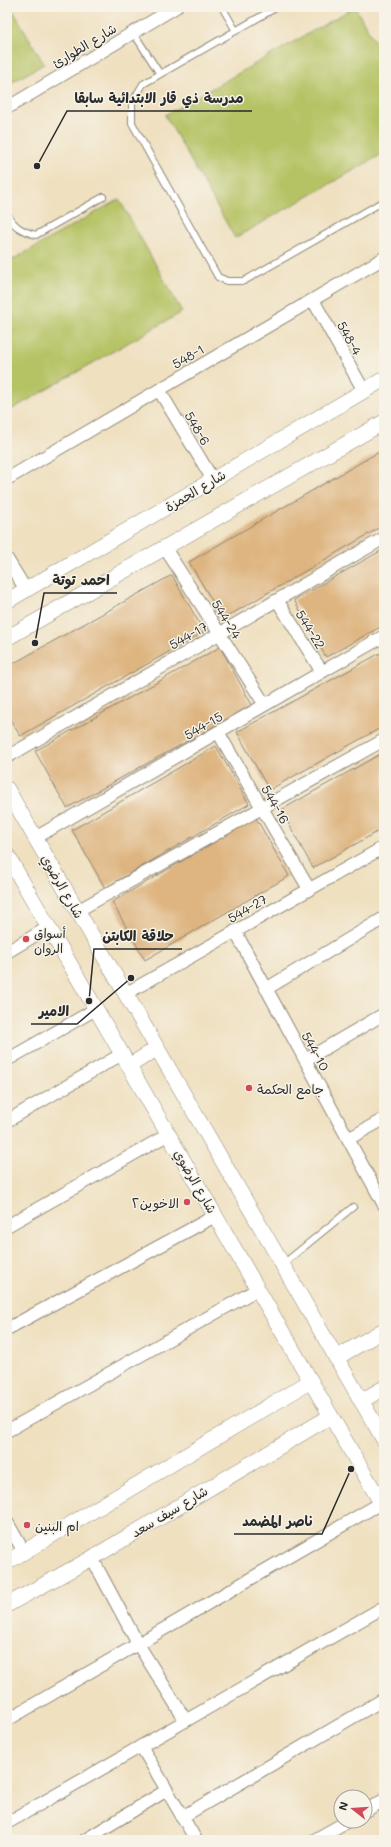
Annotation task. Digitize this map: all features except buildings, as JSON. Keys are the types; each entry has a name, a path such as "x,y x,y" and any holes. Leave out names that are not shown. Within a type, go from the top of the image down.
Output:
{"street":[{"name":"شارع الطوارئ","path":"7,108 176,7"},
{"name":"548-1","path":"7,479 384,258"},
{"name":"548-4","path":"313,300 364,391"},
{"name":"شارع الحمزة","path":"7,601 384,379"},
{"name":"548-6","path":"159,390 213,480"},
{"path":"7,638 384,422"},
{"name":"544-17","path":"7,757 384,538"},
{"name":"544-24","path":"165,548 265,705"},
{"path":"7,559 26,590"},
{"name":"544-22","path":"277,600 322,672"},
{"name":"544-15","path":"35,838 384,636"},
{"name":"544-16","path":"218,732 309,890"},
{"path":"77,911 384,740"},
{"name":"شارع الرضوي","path":"7,789 156,1049 384,1440"},
{"name":"544-27","path":"125,994 235,931 383,850"},
{"name":"شارع الرضوي","path":"7,856 383,1506"},
{"path":"266,989 384,918"},
{"path":"7,952 49,927"},
{"name":"544-10","path":"235,931 384,1205"},
{"path":"7,1060 96,1009"},
{"path":"305,1060 384,1014"},
{"path":"7,1121 126,1060 156,1049"},
{"path":"348,1139 384,1119"},
{"path":"7,1226 169,1134"},
{"path":"7,1329 216,1216"},
{"path":"7,1431 258,1288"},
{"path":"336,1358 384,1330"},
{"path":"7,1562 311,1381"},
{"path":"361,1401 384,1388"},
{"name":"شارع سيف سعد","path":"7,1605 92,1558 331,1416"},
{"path":"7,1720 138,1644 383,1506"},
{"path":"7,1522 24,1552"},
{"path":"92,1558 138,1644 186,1721"},
{"path":"7,1823 384,1607"},
{"path":"182,1817 384,1699"},
{"path":"141,1746 196,1840"},
{"path":"85,1840 167,1790"},
{"path":"373,1806 384,1800"},
{"path":"314,1840 334,1829"}],"lane":[{"path":"222,7 236,31"},
{"path":"277,7 143,84 132,103 132,123 218,277 227,281 244,281 384,202"},
{"path":"133,32 160,74"},
{"path":"7,214 12,224 22,231 36,235 102,197"},
{"path":"282,1265 353,1207"}],"green space":[{"path":"7,7 11,7 44,64 7,85"},
{"path":"355,7 384,58 384,153 235,238 165,115"},
{"path":"119,199 182,312 7,412 7,263"}],"place":[{"name":"مدرسة ذي قار الابتدائية سابقا","path":"37,166"},
{"name":"احمد توتة","path":"35,643"},
{"name":"أسواق الروان","path":"26,939"},
{"name":"الامير","path":"131,978"},
{"name":"حلاقة الكابتن","path":"89,1001"},
{"name":"جامع الحكمة","path":"249,1088"},
{"name":"الاخوين٢","path":"187,1202"},
{"name":"ناصر المضمد","path":"351,1469"},
{"name":"ام البنين","path":"27,1525"}]}
